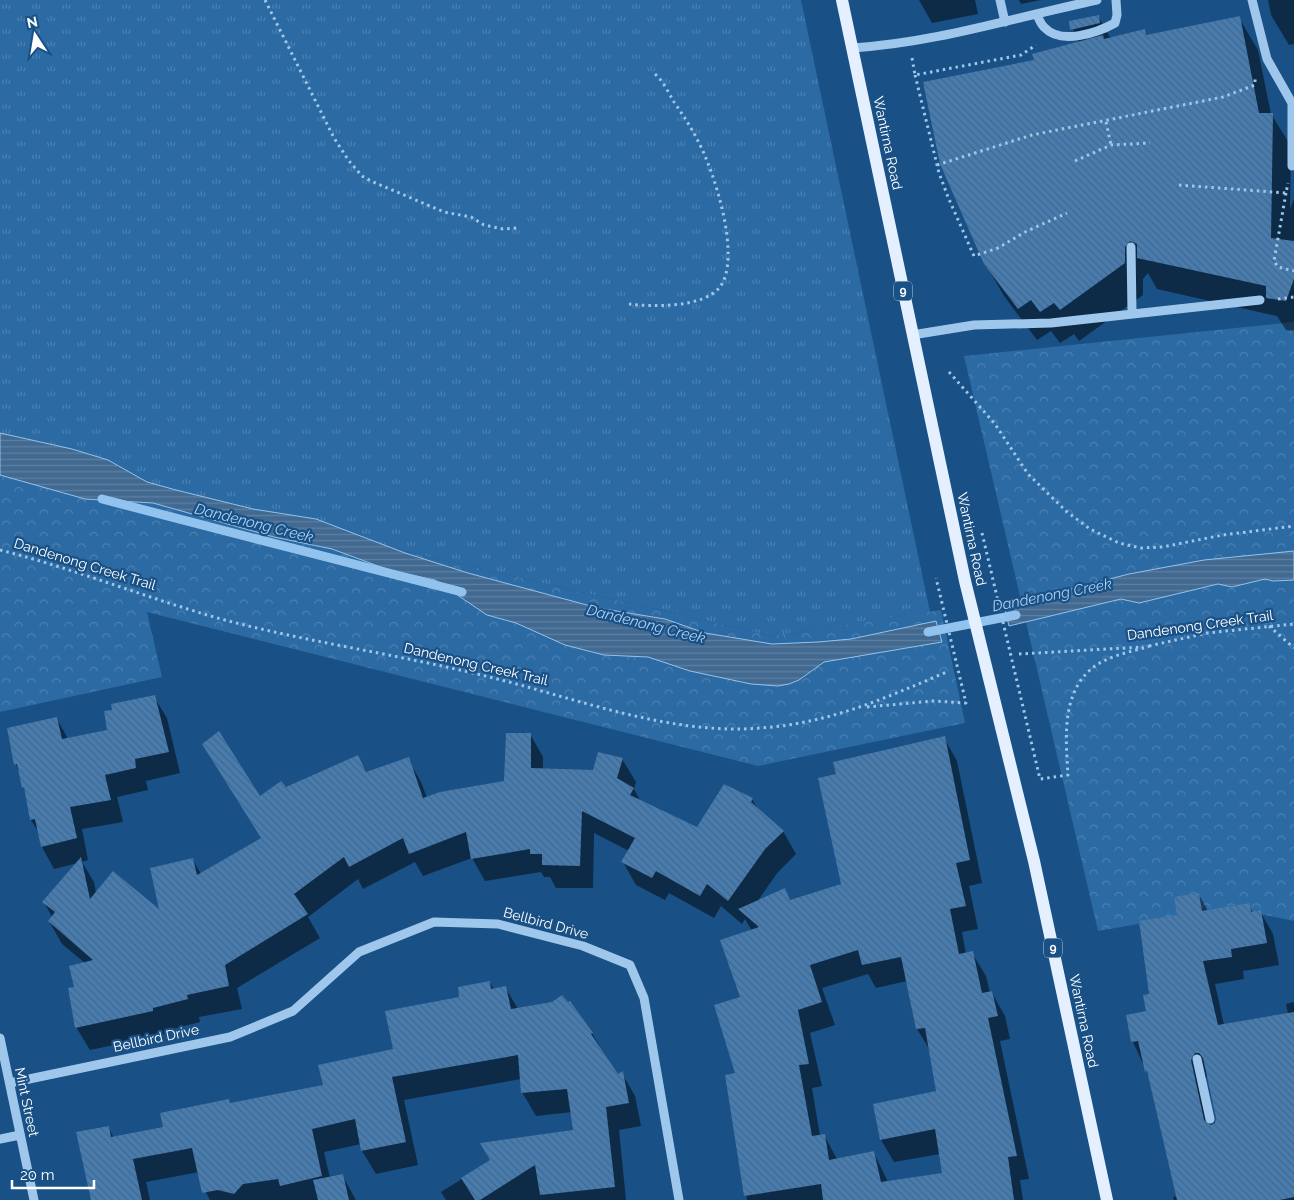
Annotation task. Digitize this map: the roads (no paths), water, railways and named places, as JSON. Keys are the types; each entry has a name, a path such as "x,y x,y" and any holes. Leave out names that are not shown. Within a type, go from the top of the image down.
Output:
{"main road":[{"name":"Wantirna Road","path":"842,0 965,581 1034,861 1107,1200"}],"street":[{"path":"1000,0 1005,22"},
{"path":"1037,15 1045,28 1053,33 1068,37 1104,29 1115,23 1117,14 1116,0"},
{"path":"1252,0 1267,59 1292,103 1292,166"},
{"path":"852,48 891,46 1037,15 1092,1"},
{"path":"1131,247 1132,312"},
{"path":"912,335 974,326 1051,323 1132,312 1260,300"},
{"name":"Bellbird Drive","path":"10,1083 230,1037 293,1011 358,952 434,922 498,924 583,946 630,965 644,998 680,1200"},
{"name":"Mint Street","path":"0,1038 34,1200"},
{"path":"1197,1059 1210,1119"},
{"path":"0,1139 20,1135"}],"water":[{"path":"0,433 72,449 108,460 147,482 253,509 316,519 405,553 468,573 598,608 665,619 705,633 772,644 818,642 851,639 936,621 942,642 824,662 799,680 778,686 751,684 690,671 648,657 604,655 565,645 516,623 487,615 435,580 389,570 332,549 274,537 153,503 85,499 0,475"},
{"path":"1294,551 1294,580 1273,581 1265,579 1232,587 1218,584 1139,603 1121,599 1009,626 1004,606 1129,574 1204,560"}],"waterway":[{"name":"Dandenong Creek","path":"102,499 462,592"},
{"name":"Dandenong Creek","path":"928,632 1016,615"}]}
